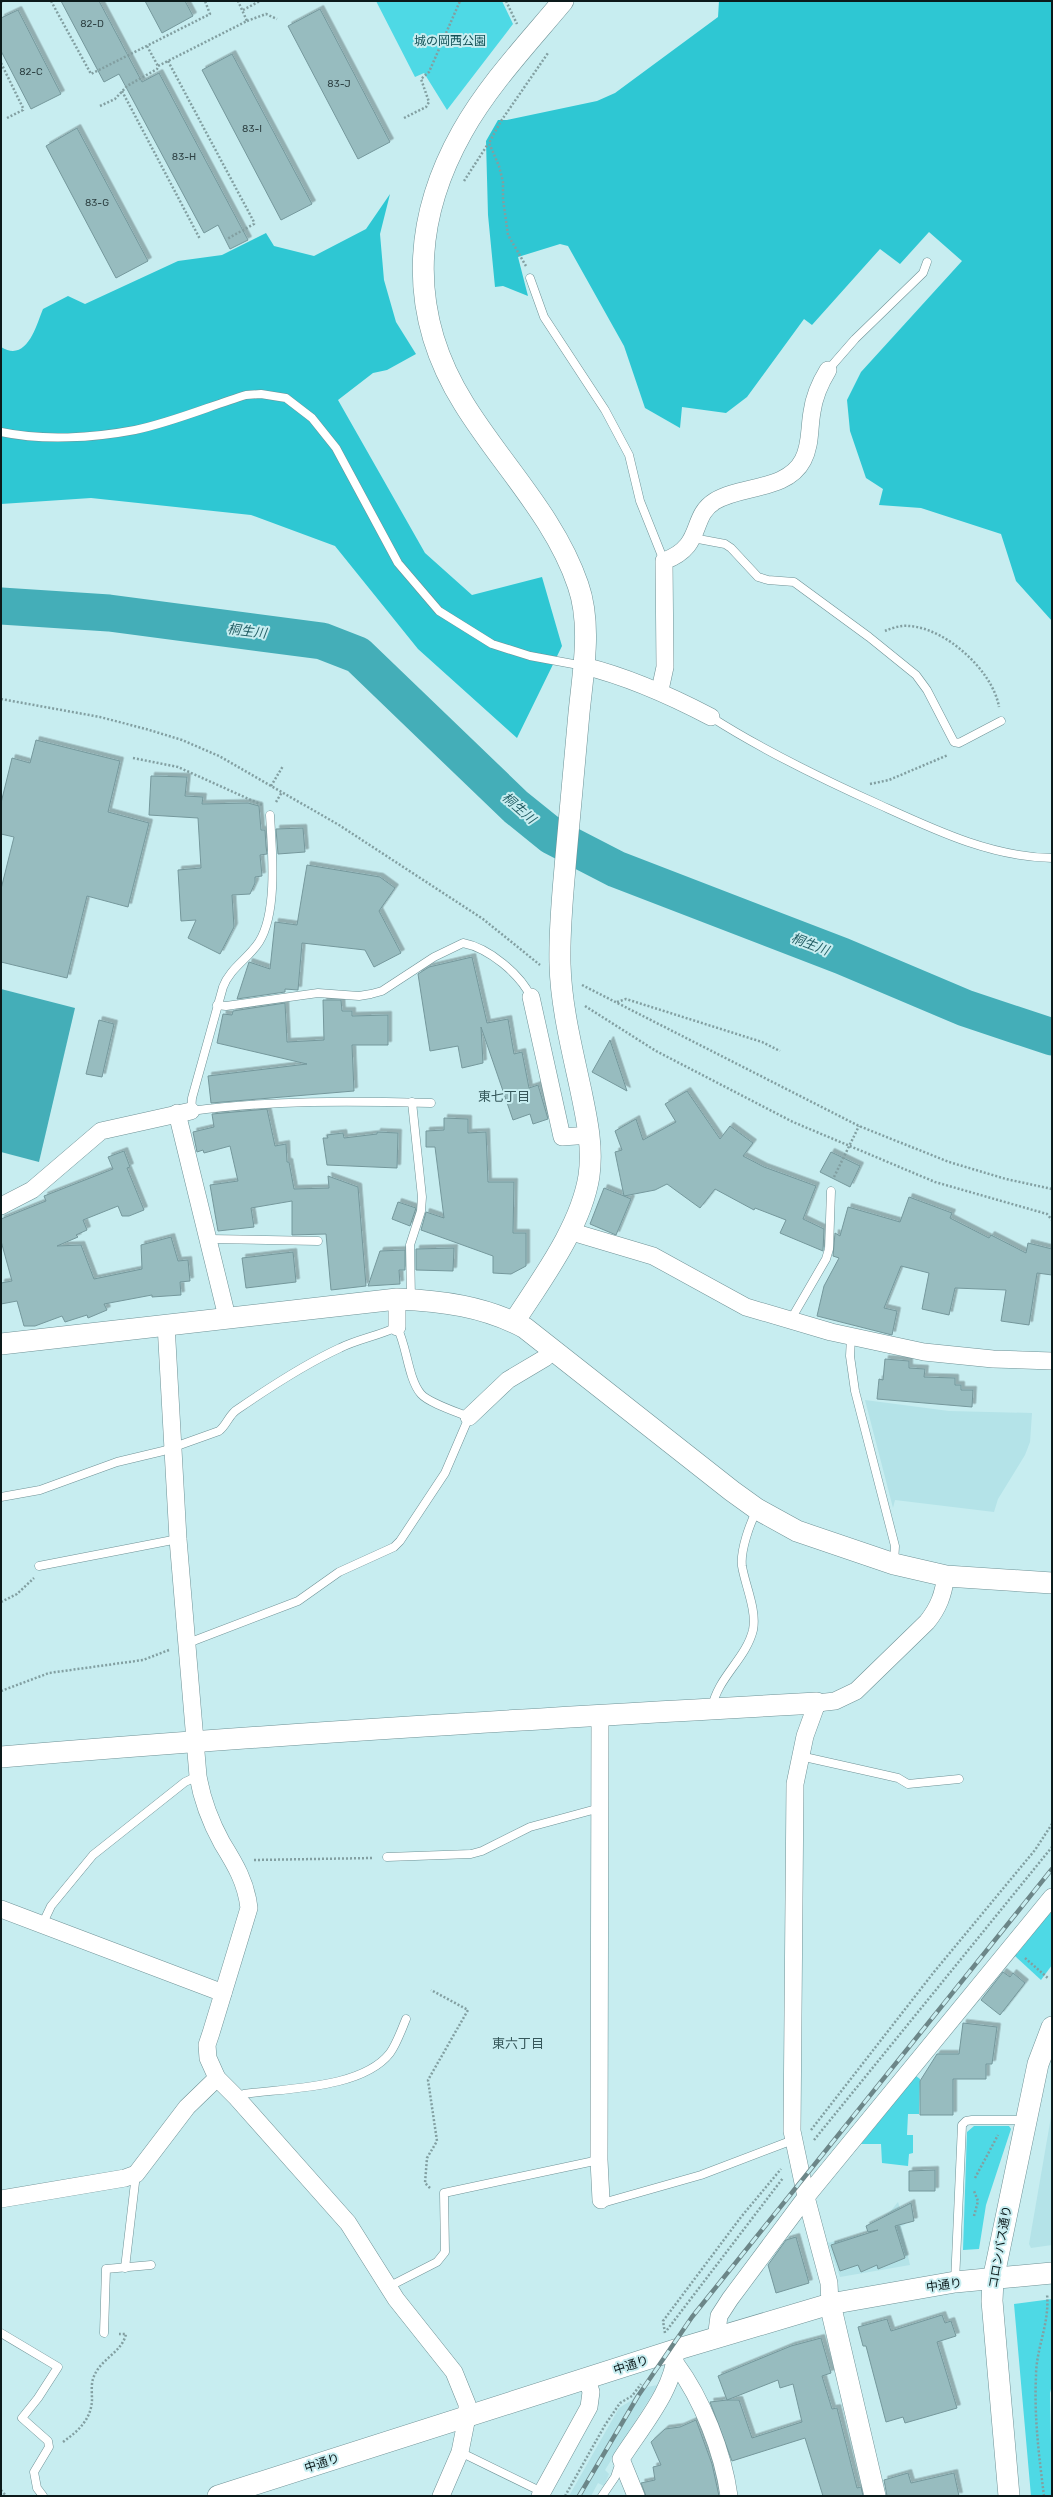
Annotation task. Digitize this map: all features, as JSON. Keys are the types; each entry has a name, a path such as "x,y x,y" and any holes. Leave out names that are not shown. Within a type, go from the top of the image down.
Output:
{"street":[{"path":"514,1322 569,1231 584,1196 589,1179 590,1135 564,1003 551,965 562,895 583,672 585,627 579,587 565,553 547,522 463,403 447,373 429,325 422,259 430,210 449,157 464,129 496,81 563,1"},
{"path":"660,690 665,667 664,561 683,551 693,538 702,514 714,501 777,481 796,469 803,461 808,449 815,400 828,370"},
{"path":"583,672 610,672 660,690 711,717"},
{"path":"531,997 562,1137 590,1135"},
{"path":"1,1206 32,1190 101,1131 184,1112 209,1239 227,1317"},
{"path":"569,1231 652,1256 746,1307 851,1338 957,1356 1052,1361"},
{"path":"397,1328 404,1299"},
{"path":"1,1344 227,1317 404,1299 464,1306 514,1322 554,1349 676,1448 757,1509 797,1531 894,1564 946,1576 1052,1583"},
{"path":"166,1324 178,1539 188,1643 194,1740 198,1776 206,1810 235,1863 247,1894 249,1908 207,2045 208,2058 217,2078 237,2098 348,2223 388,2287 454,2372 467,2404 467,2416 460,2452 441,2496"},
{"path":"469,1417 508,1380 545,1358 554,1349"},
{"path":"1,1757 194,1740 835,1701 856,1691 927,1622 937,1609 942,1597 946,1576"},
{"path":"817,1703 800,1756 795,1784 793,2140 806,2197 830,2283 830,2304 875,2496"},
{"path":"600,1716 599,2160 602,2200"},
{"path":"716,2339 719,2316 806,2197 1052,1897"},
{"path":"1,1909 222,1993"},
{"name":"コロンバス通り","path":"1009,2496 992,2302 993,2280 1038,2064 1052,2027"},
{"path":"1,2199 126,2178 136,2174 187,2107 217,2078"},
{"name":"中通り","path":"218,2496 587,2379 672,2349 716,2339 830,2304 955,2282 993,2280 1052,2273"},
{"path":"636,2496 621,2459 668,2384 672,2349"},
{"path":"672,2349 719,2452 728,2496"},
{"path":"541,2494 589,2408 591,2392 587,2379"}],"lane":[{"path":"828,370 855,339 923,273 927,262"},
{"path":"530,278 544,317 605,410 629,455 640,501 664,561"},
{"path":"1,432 22,436 76,436 136,430 246,395 261,394 286,398 312,418 336,448 398,562 439,611 492,644 583,672"},
{"path":"693,538 731,548 758,577 768,580 794,582 869,637 916,675 927,690 954,742 959,742 1001,721"},
{"path":"711,717 743,737 831,782 924,824 987,849 1007,854 1052,858"},
{"path":"184,1112 192,1098 217,1005 227,976 258,944 262,936 273,888 269,811"},
{"path":"217,1005 226,1006 318,993 359,996 371,994 382,991 434,957 463,943 486,950 502,963 527,990 531,997"},
{"path":"184,1112 227,1107 412,1102 431,1103"},
{"path":"404,1299 410,1245 421,1211 422,1197 412,1102"},
{"path":"790,1321 822,1266 829,1249 831,1191"},
{"path":"209,1239 318,1241"},
{"path":"1,1497 40,1490 117,1462 174,1448 218,1431 225,1427 236,1410 338,1349 397,1328 402,1337 417,1388 422,1395 469,1417 445,1473 394,1547 340,1572 298,1601 188,1643"},
{"path":"851,1338 850,1356 855,1391 895,1546 894,1564"},
{"path":"712,1708 714,1694 750,1640 753,1628 742,1564 749,1528 757,1509"},
{"path":"39,1566 178,1539"},
{"path":"800,1756 898,1778 908,1784 959,1779"},
{"path":"42,1925 51,1906 93,1855 185,1782 198,1776"},
{"path":"388,1858 471,1854 482,1851 530,1827 600,1808"},
{"path":"237,2098 244,2094 317,2085 366,2072 390,2053 406,2019"},
{"path":"955,2282 962,2125 966,2121 972,2120 1026,2120"},
{"path":"602,2200 606,2202 701,2175 793,2140"},
{"path":"388,2287 437,2262 445,2252 444,2193 599,2160"},
{"path":"125,2268 136,2174"},
{"path":"104,2333 106,2269 151,2265"},
{"path":"1,2333 58,2367 42,2392 22,2418 48,2441 49,2447 34,2472 37,2488 43,2496"},
{"path":"460,2452 541,2494"},
{"path":"602,2496 615,2477 621,2459"}],"path":[{"path":"51,1 91,74 210,14 205,1"},
{"path":"238,1 248,21"},
{"path":"243,10 260,1"},
{"path":"404,118 426,107 429,102 421,78 429,72 460,1"},
{"path":"506,1 518,25"},
{"path":"100,106 115,99 127,86 156,69 158,66 248,21 266,14 277,19"},
{"path":"147,46 158,66"},
{"path":"461,185 489,143 501,121 553,47"},
{"path":"168,61 254,222 227,239"},
{"path":"1,63 23,108 23,110 7,118"},
{"path":"122,91 200,239"},
{"path":"489,143 499,166 503,182 503,199 508,235 523,259 530,278"},
{"path":"869,637 908,626 939,634 966,654 989,682 997,695 1001,721"},
{"path":"1,699 100,717 182,740 219,756 339,825 551,965"},
{"path":"889,780 955,752 959,742"},
{"path":"133,758 178,767 269,811"},
{"path":"271,786 283,766"},
{"path":"279,796 282,792"},
{"path":"576,983 859,1126 949,1162 1006,1179 1052,1189"},
{"path":"616,1002 626,999 762,1042 780,1052"},
{"path":"564,1003 581,1004 589,1008 656,1051 766,1109 935,1182 1047,1214 1052,1220"},
{"path":"831,1191 832,1182 859,1126"},
{"path":"1,1602 27,1586 34,1578 39,1566"},
{"path":"1,1691 49,1673 143,1660 188,1643"},
{"path":"809,2132 934,1972 1035,1850 1052,1824"},
{"path":"810,2145 1052,1847"},
{"path":"235,1863 246,1860 388,1858"},
{"path":"1028,1951 1023,1956 1049,1979"},
{"path":"431,1990 468,2010 428,2080 437,2141 427,2158 425,2184 445,2203"},
{"path":"973,2184 1000,2129"},
{"path":"672,2349 662,2321 741,2216 781,2168"},
{"path":"672,2349 785,2176"},
{"path":"973,2219 978,2201 974,2188"},
{"path":"1044,2496 1037,2442 1036,2375 1048,2314 1046,2293"},
{"path":"49,2447 57,2446 79,2430 91,2410 93,2379 107,2358 121,2347 126,2334 104,2333"},
{"path":"565,2496 605,2425 620,2403 632,2396 641,2383"},
{"path":"1,2490 6,2496"}],"shaded area":[{"path":"719,1 1052,1 1052,621 1016,581 1001,534 921,508 879,505 883,489 866,478 850,431 847,400 861,372 962,261 929,232 900,264 880,249 812,325 804,319 747,397 726,413 682,407 680,428 645,408 624,346 568,246 560,244 518,257 528,296 503,286 495,287 488,215 486,141 498,120 507,120 597,101 615,93 718,17"},
{"path":"390,194 380,234 384,280 396,322 416,354 387,370 373,373 338,400 425,553 472,595 542,577 562,646 517,738 418,649 335,546 251,515 91,498 1,504 1,347 10,351 18,350 24,346 33,333 43,309 68,296 85,304 178,261 222,255 266,233 274,246 314,256 366,229"},
{"path":"1,989 75,1008 39,1162 1,1152"},
{"path":"865,1400 949,1411 1032,1413 1030,1442 1025,1455 998,1499 994,1512 895,1500 893,1508"},
{"path":"1052,2111 1052,2245 1031,2248 1029,2244"},
{"path":"898,2202 905,2225 901,2226 910,2265 840,2277 828,2243 864,2234 868,2243 884,2224 881,2218 890,2212"},
{"path":"658,2385 605,2470 609,2474 604,2486 598,2483 591,2496 569,2496 619,2408 632,2400 641,2388"}],"green space":[{"name":"城の岡西公園","path":"376,1 502,1 513,24 447,110 424,73 415,77"},
{"path":"1052,1910 1052,1965 1041,1980 1015,1956"},
{"path":"916,2076 920,2079 919,2114 908,2114 907,2135 913,2135 913,2153 909,2154 908,2166 882,2163 881,2144 861,2144"},
{"path":"974,2126 1009,2126 1011,2129 986,2205 979,2249 963,2250 967,2132"},
{"path":"1052,2299 1052,2385 1050,2393 1052,2496 1031,2496 1014,2304"}],"building":[{"path":"61,1 99,1 142,82 159,73 248,240 230,249 218,225 204,233 119,74 104,82"},
{"path":"145,1 185,1 193,16 162,33"},
{"path":"320,9 390,142 358,159 288,26"},
{"path":"18,10 61,94 31,109 1,51 1,18"},
{"path":"232,54 312,204 281,220 202,70"},
{"path":"77,128 148,261 116,278 46,146"},
{"path":"36,740 120,761 108,812 149,823 128,907 87,896 67,978 1,962 1,889 14,837 1,834 1,803 12,758 30,763"},
{"path":"151,776 187,777 185,796 203,797 202,804 248,803 259,806 261,830 265,830 267,854 260,855 262,876 255,877 255,883 250,894 232,895 234,927 220,954 188,938 196,920 181,921 178,870 201,868 198,818 149,815"},
{"path":"303,828 305,852 278,854 276,829"},
{"path":"307,865 380,877 395,888 379,911 401,953 374,967 365,950 302,943 298,990 285,989 285,992 237,999 249,962 270,969 275,922 297,925"},
{"path":"472,957 487,1023 508,1019 514,1054 522,1052 529,1088 538,1085 548,1119 533,1124 530,1114 513,1120 481,1027 483,1063 462,1068 458,1046 430,1051 418,974 429,967"},
{"path":"323,1000 341,1000 342,1011 352,1011 352,1016 388,1015 388,1045 352,1045 354,1091 211,1103 208,1076 307,1064 217,1043 223,1014 232,1015 233,1011 285,1003 287,1042 324,1040"},
{"path":"99,1020 114,1024 102,1077 86,1074"},
{"path":"610,1040 627,1091 592,1072"},
{"path":"687,1091 720,1139 730,1126 753,1143 743,1156 764,1167 816,1186 803,1219 824,1229 823,1251 780,1233 786,1220 755,1208 754,1210 715,1189 700,1208 667,1184 655,1190 624,1196 615,1152 622,1150 615,1131 636,1119 643,1140 676,1122 665,1104"},
{"path":"267,1109 275,1146 286,1144 287,1162 289,1162 294,1189 329,1188 328,1176 358,1187 366,1286 331,1290 326,1234 292,1235 292,1201 251,1208 254,1227 218,1231 210,1185 238,1181 230,1146 204,1153 203,1150 197,1152 193,1132 214,1127 212,1114"},
{"path":"444,1118 468,1119 468,1133 486,1132 488,1182 514,1182 513,1233 526,1233 526,1266 511,1274 493,1273 493,1256 421,1230 426,1212 444,1218 435,1147 426,1147 426,1131 444,1130"},
{"path":"377,1132 398,1133 397,1168 327,1165 323,1138 328,1138 327,1135 343,1133 344,1138 377,1134"},
{"path":"124,1151 130,1167 127,1168 144,1210 129,1216 122,1216 118,1206 83,1220 87,1230 76,1235 78,1237 57,1246 81,1245 94,1279 142,1269 141,1245 171,1237 178,1261 188,1260 190,1281 180,1282 181,1295 152,1297 152,1295 104,1304 107,1310 88,1318 87,1315 65,1322 62,1316 35,1326 24,1326 17,1301 1,1304 1,1283 12,1281 1,1241 1,1219 46,1201 44,1196 113,1169 108,1157"},
{"path":"831,1152 860,1166 850,1187 820,1172"},
{"path":"604,1188 631,1199 616,1235 590,1224"},
{"path":"909,1197 952,1213 950,1218 989,1238 991,1235 1026,1253 1028,1243 1052,1249 1052,1275 1037,1273 1029,1325 1001,1321 1006,1290 955,1288 949,1315 922,1309 929,1273 901,1266 884,1308 897,1311 892,1335 817,1316 824,1286 839,1258 833,1256 835,1233 840,1236 848,1207 900,1222"},
{"path":"398,1202 416,1208 410,1226 392,1219"},
{"path":"454,1248 453,1271 416,1270 416,1249"},
{"path":"405,1250 405,1270 399,1270 400,1284 368,1286 380,1251"},
{"path":"293,1252 296,1282 246,1288 242,1258"},
{"path":"885,1359 909,1361 909,1368 925,1369 924,1377 955,1378 955,1385 961,1385 961,1390 973,1390 972,1407 877,1399 879,1379 883,1380"},
{"path":"1003,1972 1010,1977 1013,1973 1025,1983 1000,2015 981,2000"},
{"path":"963,2023 997,2027 992,2064 986,2064 986,2079 953,2079 953,2115 920,2115 920,2081 937,2054 959,2054"},
{"path":"935,2170 935,2191 909,2191 909,2171"},
{"path":"911,2203 914,2221 895,2226 905,2258 878,2269 877,2265 861,2272 858,2265 840,2271 831,2245 878,2230 868,2232 866,2226"},
{"path":"796,2237 809,2283 776,2293 768,2265 786,2240"},
{"path":"942,2315 945,2323 951,2321 956,2336 937,2342 957,2408 905,2423 903,2417 886,2422 866,2346 863,2346 858,2327 887,2319 891,2331"},
{"path":"821,2338 831,2373 822,2376 832,2409 837,2408 857,2488 861,2487 863,2496 823,2496 805,2438 732,2461 710,2402 727,2400 718,2376 791,2346","holes":["778,2380 780,2388 793,2384 802,2422 752,2438 739,2400 727,2400"]},
{"path":"696,2420 712,2464 719,2496 646,2496 641,2483 655,2480 653,2467 661,2465 651,2442 665,2429 680,2427"},
{"path":"908,2473 911,2483 954,2473 959,2496 887,2496 884,2480"}],"waterway":[{"name":"桐生川","path":"1,606 109,613 322,641 358,655 516,807 552,836 616,869 842,956 965,1008 1052,1037"}],"railway":[{"path":"579,2496 638,2396 692,2317 1052,1869"}],"district":[{"name":"東七丁目","path":"504,1096"},
{"name":"東六丁目","path":"518,2043"}]}
